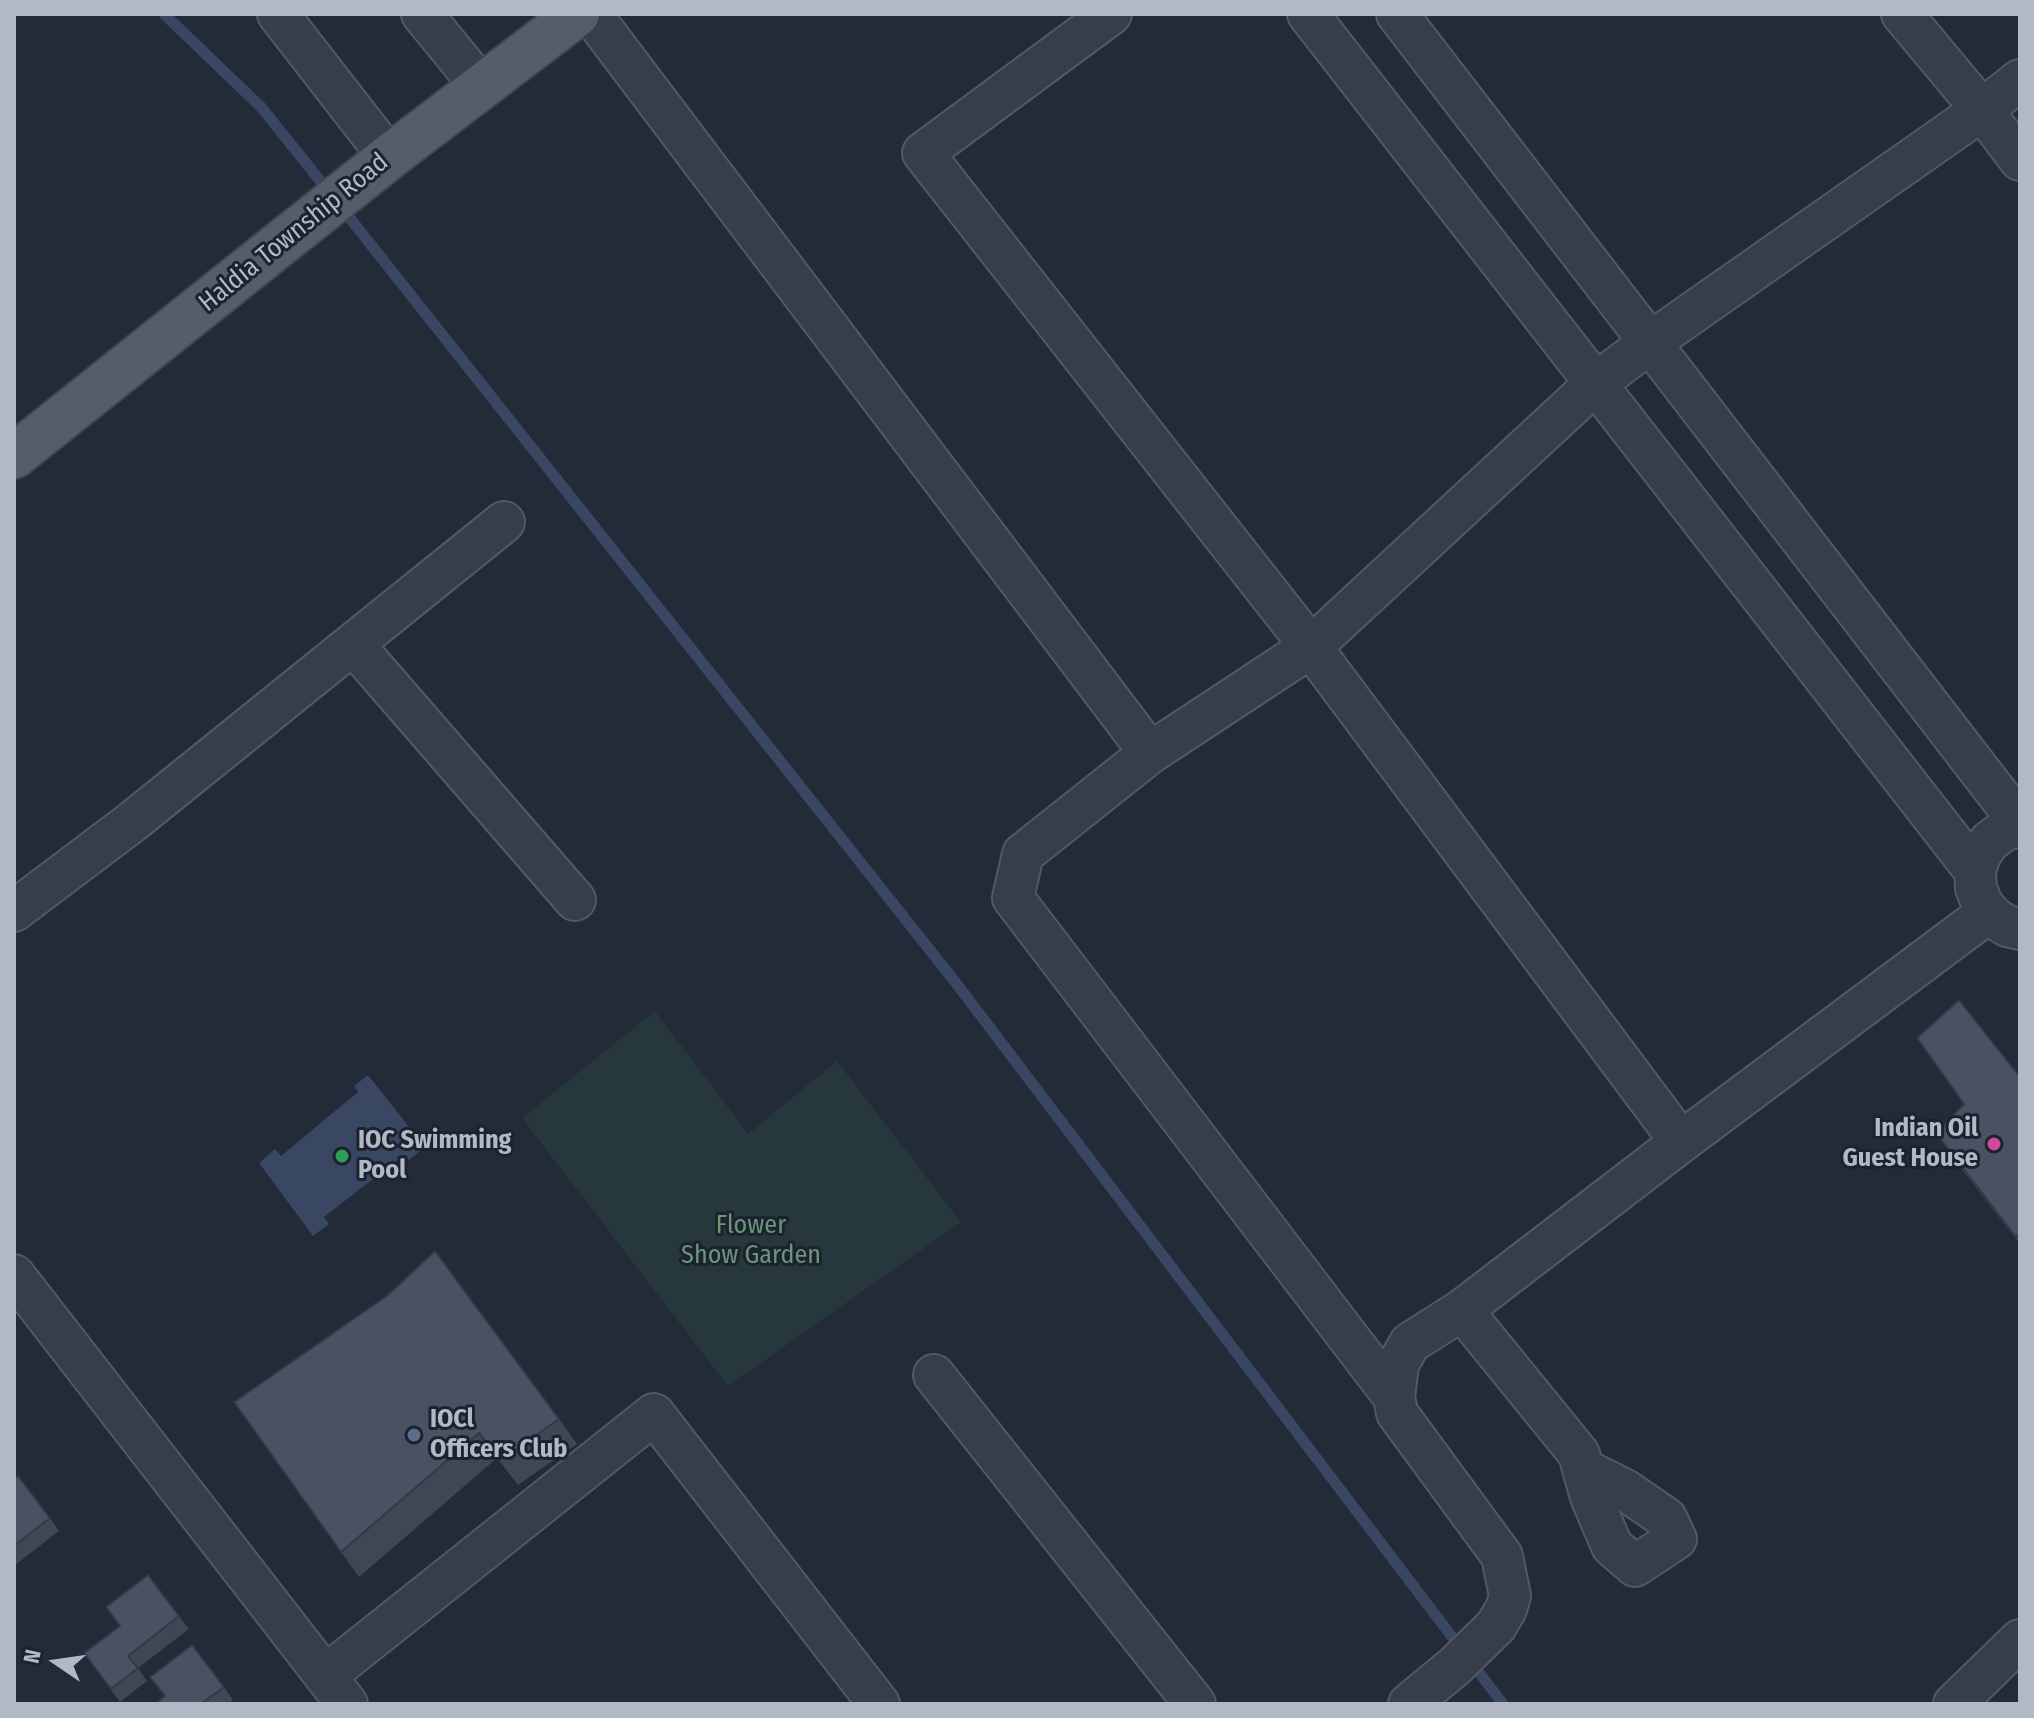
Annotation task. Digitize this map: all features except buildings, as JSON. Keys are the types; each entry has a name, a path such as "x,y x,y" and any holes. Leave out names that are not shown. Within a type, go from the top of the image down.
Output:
{"main road":[{"name":"Haldia Township Road","path":"14,456 375,168 577,14"}],"street":[{"path":"278,14 375,168"},
{"path":"422,14 481,86"},
{"path":"591,14 1150,753"},
{"path":"1111,14 923,153 1311,647 1681,1142"},
{"path":"1308,14 1975,871"},
{"path":"1397,14 2020,825 2005,830 1990,841 1980,855 1975,871 1976,888 1982,904 2005,921 1681,1142 1462,1310 1410,1343 1398,1364 1394,1397 1397,1413 1502,1556 1510,1596 1496,1626 1409,1704"},
{"path":"1902,14 2020,160"},
{"path":"1394,1397 1013,898 1023,854 1150,753 1311,647 1595,384 2020,80"},
{"path":"14,911 132,822 504,522"},
{"path":"353,644 575,900"},
{"path":"14,1275 336,1690 654,1414 879,1704"},
{"path":"1462,1310 1579,1454 1583,1469"},
{"path":"934,1375 1195,1704"},
{"path":"1954,1704 2020,1640"}],"green space":[{"name":"Flower Show Garden","path":"655,1011 748,1134 837,1061 961,1222 728,1386 522,1118"}],"water":[{"name":"IOC Swimming Pool","path":"368,1075 425,1147 409,1160 404,1155 324,1217 329,1224 313,1236 259,1163 275,1149 281,1156 358,1092 354,1086"}],"waterway":[{"path":"164,14 261,107 330,193"},
{"path":"341,207 956,983 1503,1704"}],"place":[{"name":"Indian Oil Guest House","path":"1994,1144"},
{"name":"IOC Swimming Pool","path":"342,1156"},
{"name":"IOCl Officers Club","path":"414,1435"}]}
